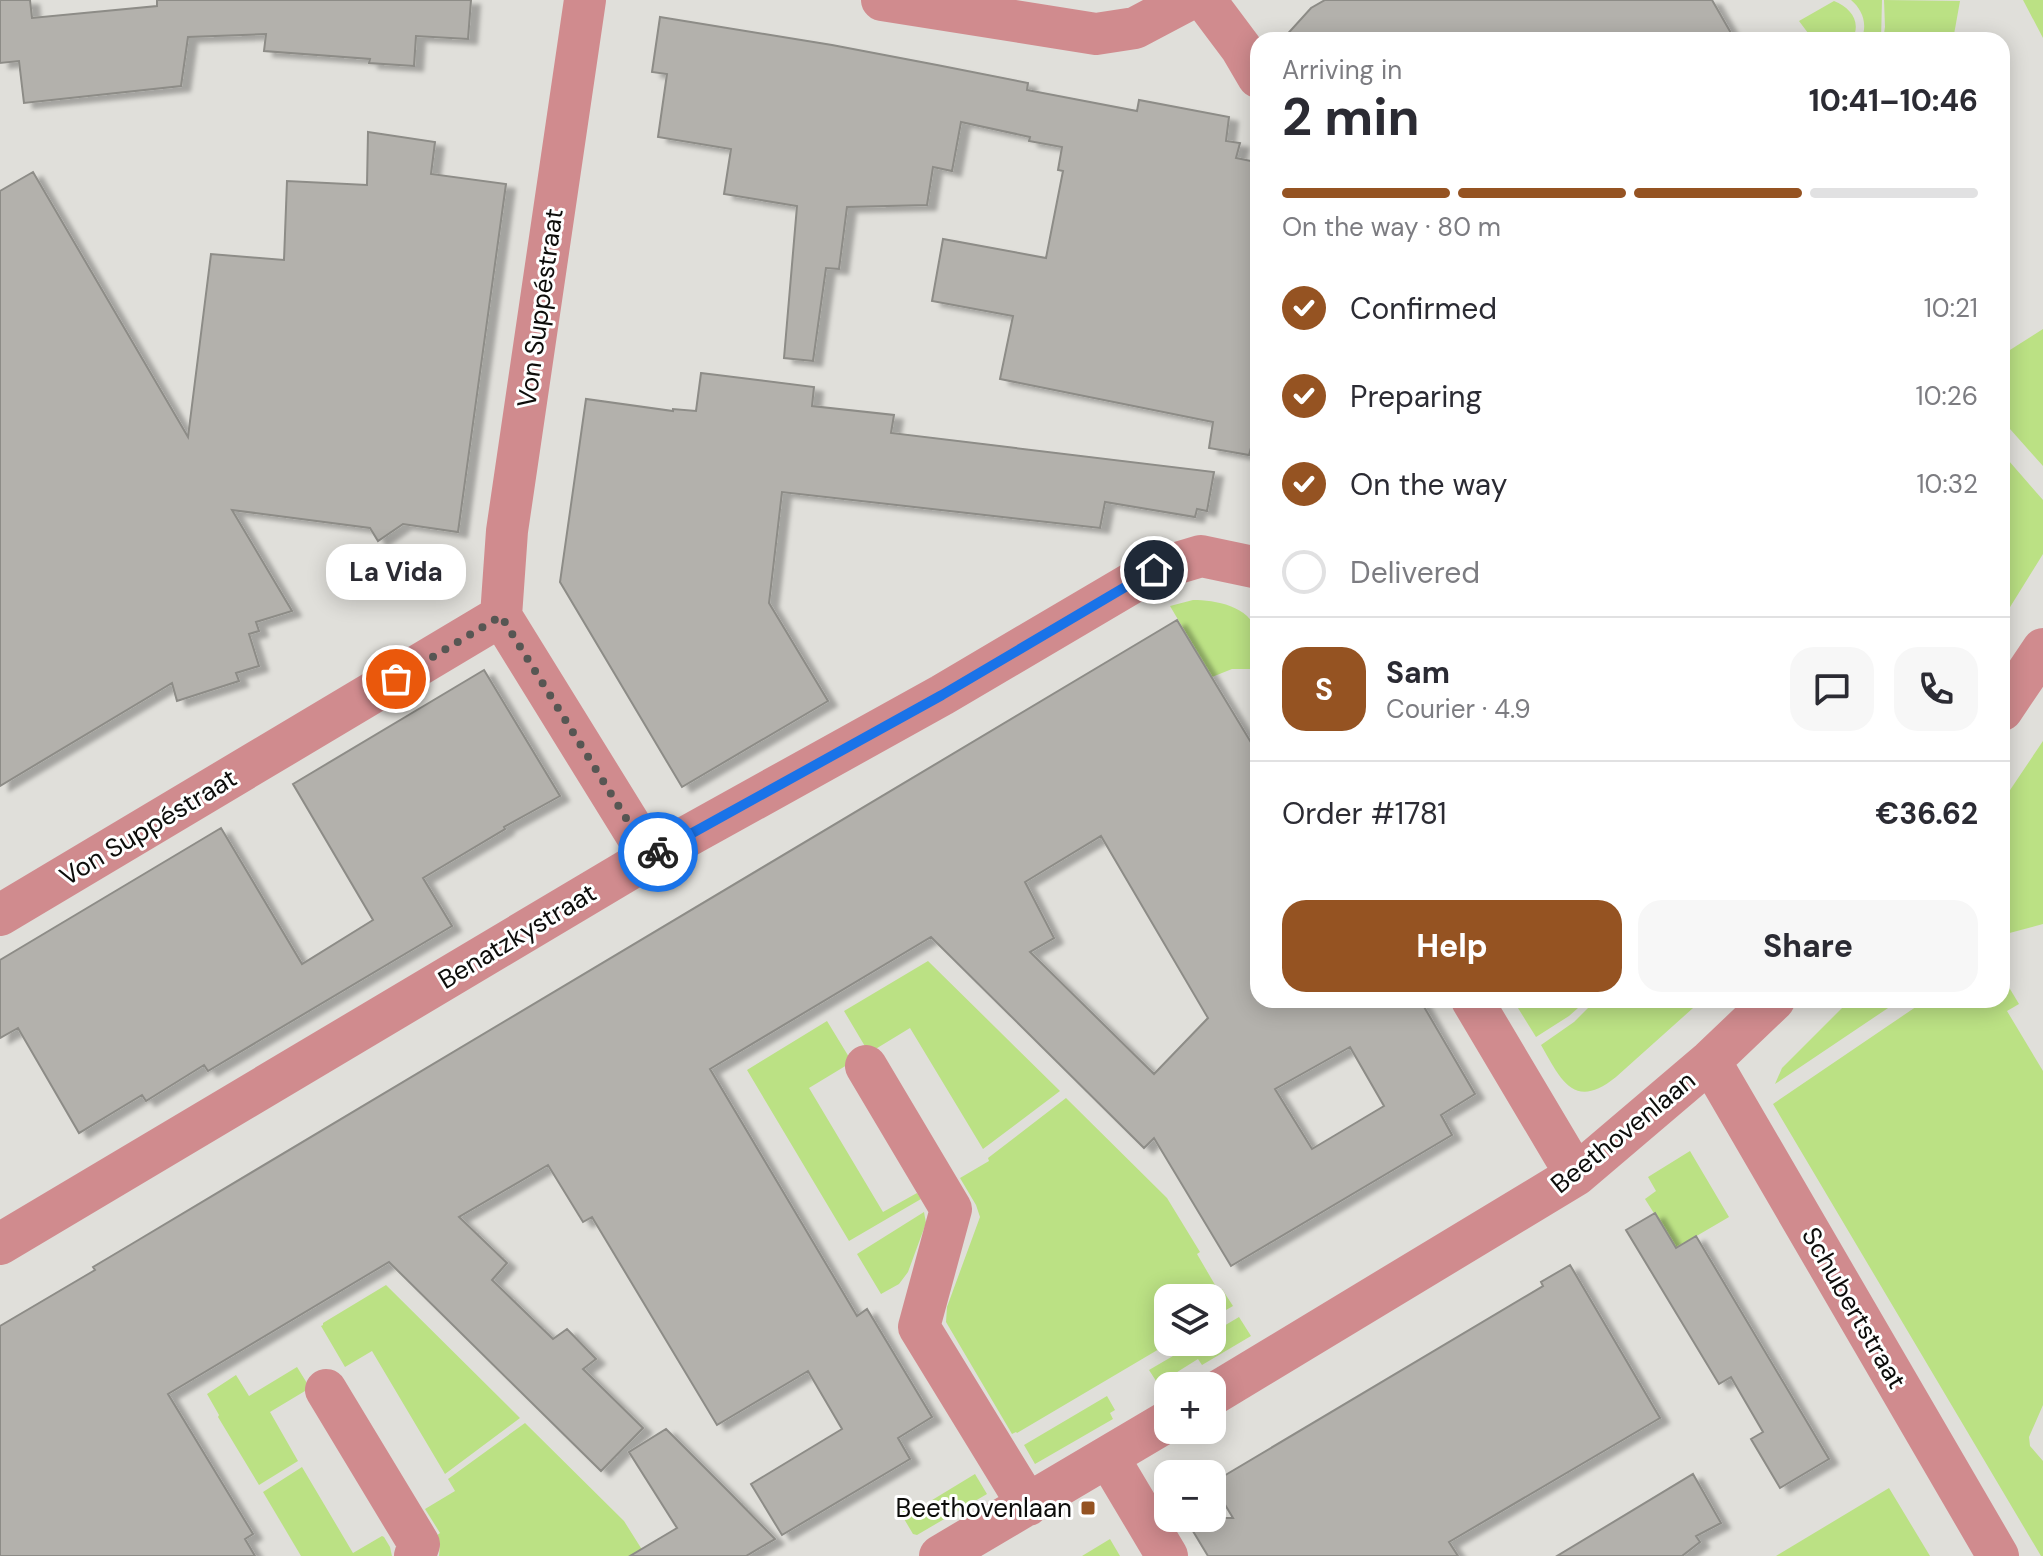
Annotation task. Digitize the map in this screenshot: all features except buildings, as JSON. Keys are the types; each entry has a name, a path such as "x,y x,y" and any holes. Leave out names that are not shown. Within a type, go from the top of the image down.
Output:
{"street":[{"name":"Von Suppéstraat","path":"0,915 501,616 507,531 585,0"},
{"path":"882,0 1096,34 1135,28 1188,0"},
{"path":"1205,0 1250,63"},
{"name":"Benatzkystraat","path":"0,1244 650,857 942,695 1154,570 1201,556 1250,566"},
{"path":"501,616 650,857"},
{"path":"2010,698 2043,649"},
{"path":"1477,1008 1576,1175"},
{"name":"Beethovenlaan","path":"1226,1387 1576,1175 1710,1061 1766,1008"},
{"name":"Schubertstraat","path":"1710,1061 1998,1556"},
{"path":"866,1066 951,1209 919,1327 1028,1505"},
{"path":"326,1390 419,1544 415,1556"},
{"path":"940,1556 1154,1429"},
{"path":"1108,1457 1167,1556"}],"green space":[{"path":"1851,0 1882,0 1881,32 1863,32 1859,8"},
{"path":"1884,0 1960,1 1954,32 1884,32"},
{"path":"2023,0 2043,0 2043,38"},
{"path":"1834,1 1853,16 1856,27 1855,32 1807,32 1799,21"},
{"path":"2043,329 2043,466 2010,429 2010,350"},
{"path":"2010,462 2043,500 2043,554 2010,607"},
{"path":"1193,600 1211,601 1231,606 1247,616 1250,620 1250,669 1232,669 1212,677 1170,606"},
{"path":"2043,741 2043,924 2010,933 2010,790"},
{"path":"928,961 1060,1091 983,1149 910,1028 869,1053 844,1011"},
{"path":"2010,989 2019,1004 2007,1011 2043,1071 2043,1405 2029,1437 2030,1446 2043,1461 2043,1556 2041,1556 1773,1104 1914,1008 2010,1008"},
{"path":"1518,1008 1578,1008 1569,1016 1536,1037"},
{"path":"1588,1008 1693,1008 1616,1077 1602,1087 1589,1091 1570,1087 1555,1070 1541,1045"},
{"path":"1842,1008 1888,1008 1775,1084 1782,1068"},
{"path":"827,1021 852,1062 809,1088 883,1212 917,1193 921,1199 849,1241 747,1070"},
{"path":"1066,1098 1167,1198 1200,1252 1197,1254 1214,1284 1154,1284 1154,1352 1012,1434 946,1322 947,1307 980,1217 960,1178 989,1161 988,1158"},
{"path":"1690,1151 1729,1217 1676,1248 1645,1199 1656,1191 1648,1177"},
{"path":"924,1212 926,1223 908,1272 899,1284 881,1294 857,1254"},
{"path":"386,1285 520,1418 445,1474 372,1351 345,1367 321,1326"},
{"path":"1226,1295 1233,1306 1226,1310"},
{"path":"1239,1317 1251,1336 1226,1351 1226,1325"},
{"path":"1173,1356 1217,1356 1202,1365 1198,1359 1177,1372 1154,1372 1154,1378 1149,1370"},
{"path":"297,1367 310,1388 270,1412 298,1461 259,1485 207,1394 236,1375 249,1396"},
{"path":"1107,1396 1115,1410 1110,1413 1113,1419 1035,1464 1024,1445"},
{"path":"525,1423 624,1521 646,1556 439,1556 440,1544 436,1536 440,1533 425,1509 455,1491 448,1479"},
{"path":"302,1467 353,1553 382,1536 392,1556 301,1556 263,1492"},
{"path":"975,1474 987,1494 917,1535 913,1534 900,1512 915,1503 919,1508"},
{"path":"1889,1488 1930,1556 1776,1556"},
{"path":"1110,1539 1120,1556 1082,1556"}],"way so far":[{"path":"396,679 501,616 650,857 658,852"}],"place":[{"name":"La Vida","path":"396,679"},
{"name":"Beethovenlaan","path":"1088,1508"}],"route":[{"path":"658,852 942,695 1154,570"}]}
